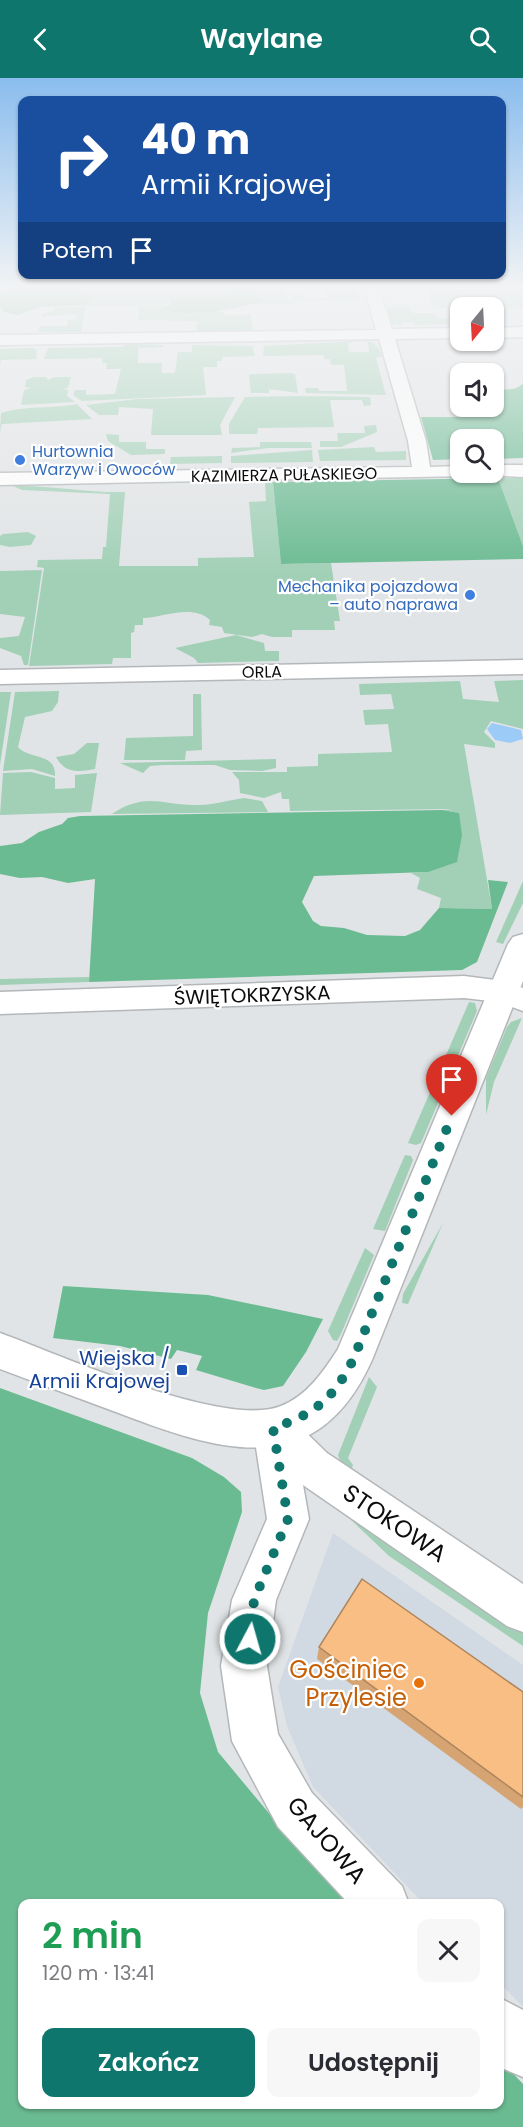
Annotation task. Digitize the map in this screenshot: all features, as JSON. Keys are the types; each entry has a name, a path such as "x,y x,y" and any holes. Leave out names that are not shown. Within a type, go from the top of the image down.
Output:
{"street":[{"path":"400,385 417,441 422,473"},
{"path":"504,471 523,471"},
{"name":"KAZIMIERZA PUŁASKIEGO","path":"0,479 450,472"},
{"name":"ORLA","path":"0,677 523,667"},
{"path":"0,1351 192,1423 233,1431 273,1428 298,1419 316,1409 340,1386 349,1369 513,996 523,944"},
{"name":"ŚWIĘTOKRZYSKA","path":"0,1003 464,987 513,996"},
{"name":"STOKOWA","path":"273,1428 312,1467 523,1610"},
{"name":"GAJOWA","path":"273,1428 288,1519 254,1600 244,1666 256,1741 295,1810 379,1899"},
{"path":"504,2029 523,2050"}],"shaded area":[{"path":"333,1533 523,1665 523,2007 504,1987 504,1899 419,1899 313,1787 287,1726 278,1687"}],"green space":[{"path":"25,385 69,385 68,388 62,389 68,390 67,396 75,402 21,405 24,390 31,388 25,387"},
{"path":"117,385 205,385 206,395 82,401 73,395 75,390 86,390 86,395 115,394"},
{"path":"250,385 297,385 298,393 269,389 269,393 251,393"},
{"path":"346,385 383,385 386,395 306,393 305,388 318,388 319,391 347,391"},
{"path":"523,385 523,458 504,459 504,429 450,429 450,459 433,460 421,417 504,417 504,389 513,389"},
{"path":"235,397 220,425 222,435 151,435 153,409 119,407 118,415 99,415 86,405 138,399"},
{"path":"245,397 370,397 371,405 364,406 362,400 330,400 334,427 258,428 257,434 229,434 229,424"},
{"path":"77,404 92,419 2,424 0,433 1,413"},
{"path":"376,425 377,432 341,447 320,447 320,441 338,441 337,433 365,433 364,426"},
{"path":"106,434 119,435 119,442 146,442 146,449 165,449 165,454 131,455 108,441"},
{"path":"260,442 311,442 312,448 268,448 231,453 232,448 260,447"},
{"path":"374,447 376,452 406,451 406,460 320,461 318,450"},
{"path":"312,450 313,462 231,463 231,456"},
{"path":"222,456 222,463 170,464 171,457"},
{"path":"504,478 523,478 523,546 500,483 504,483"},
{"path":"450,479 450,483 500,483 523,546 523,559 281,564 273,482"},
{"path":"265,482 273,482 281,564 331,563 340,621 334,621 335,630 292,630 292,637 272,637 262,634 252,637 224,633 222,627 209,625 210,620 203,615 176,613 143,618 143,625 135,625 134,632 131,633 131,658 113,658 112,664 29,666 44,568 37,567 38,560 102,559 103,547 106,547 110,494 22,490 13,486 125,492 119,566 198,566 198,558 254,557 249,502 266,501"},
{"path":"28,532 36,536 31,545 10,547 0,545 0,536 3,534"},
{"path":"42,570 28,665 24,665 21,656 0,648 0,638 19,636 25,617 0,614 0,571"},
{"path":"236,635 264,643 265,651 279,651 279,661 198,663 194,658 175,648"},
{"path":"523,680 523,729 491,721 484,732 495,743 495,748 464,744 492,909 439,908 441,898 417,889 420,878 411,873 427,872 459,813 443,810 453,809 290,811 289,799 282,799 281,792 264,798 240,793 239,780 232,772 287,772 287,767 318,766 318,754 392,752 388,724 365,725 363,710 394,709 391,694 360,695 359,684 460,681 463,699 499,702 494,681"},
{"path":"59,691 58,702 52,711 25,717 18,747 51,763 55,776 32,769 3,771 15,692"},
{"path":"0,692 11,692 0,765"},
{"path":"193,694 201,694 202,750 186,751 185,760 124,760 126,738 193,736"},
{"path":"87,743 99,743 95,769 78,771 68,769 56,757 74,754"},
{"path":"276,759 276,768 262,771 230,770 215,765 163,765 150,766 143,773 120,763"},
{"path":"31,772 55,778 55,789 75,788 75,775 97,773 91,812 0,815 3,773"},
{"path":"244,798 262,801 268,812 112,814 124,807 145,801 198,805"},
{"path":"443,810 459,813 462,835 457,862 428,872 314,876 302,902 313,921 321,926 344,928 367,935 405,936 420,930 439,908 492,909 488,880 508,882 477,962 462,970 89,982 95,879 68,883 42,877 20,878 0,874 0,846 22,843 39,832 62,824 68,818 80,816"},
{"path":"523,881 523,903 503,944 496,942"},
{"path":"89,977 89,982 0,985 0,979"},
{"path":"469,1002 475,1003 477,1011 421,1143 416,1145 408,1143"},
{"path":"522,1018 494,1082 486,1115 486,1078 507,1027 511,1022"},
{"path":"405,1155 411,1156 413,1160 385,1231 373,1229"},
{"path":"443,1223 408,1304 402,1303 403,1294"},
{"path":"365,1248 374,1255 341,1334 337,1341 333,1340 328,1331"},
{"path":"63,1286 208,1295 323,1319 306,1352 283,1386 264,1390 196,1370 202,1356 177,1350 171,1359 120,1346 53,1338"},
{"path":"369,1377 377,1387 348,1458 353,1465 351,1471 341,1464 338,1455"},
{"path":"0,1388 192,1458 224,1477 241,1492 242,1512 208,1613 200,1693 218,1752 302,1853 346,1899 18,1899 18,2109 504,2109 504,2064 523,2084 523,2127 0,2127"},
{"path":"348,1517 523,1632 523,1646 389,1556"}],"water":[{"path":"492,723 521,730 523,739 510,743 495,740 487,729"}],"building":[{"name":"Gościniec Przylesie","path":"362,1579 523,1692 523,1797 319,1647"}],"place":[{"name":"Hurtownia Warzyw i Owoców","path":"20,460"},
{"name":"Mechanika pojazdowa – auto naprawa","path":"470,595"},
{"name":"Wiejska / Armii Krajowej","path":"182,1370"},
{"name":"Gościniec Przylesie","path":"419,1683"}],"route":[{"path":"250,1639 254,1600 288,1519 284,1481 273,1428 298,1419 316,1409 340,1386 353,1360 452,1116"}]}
